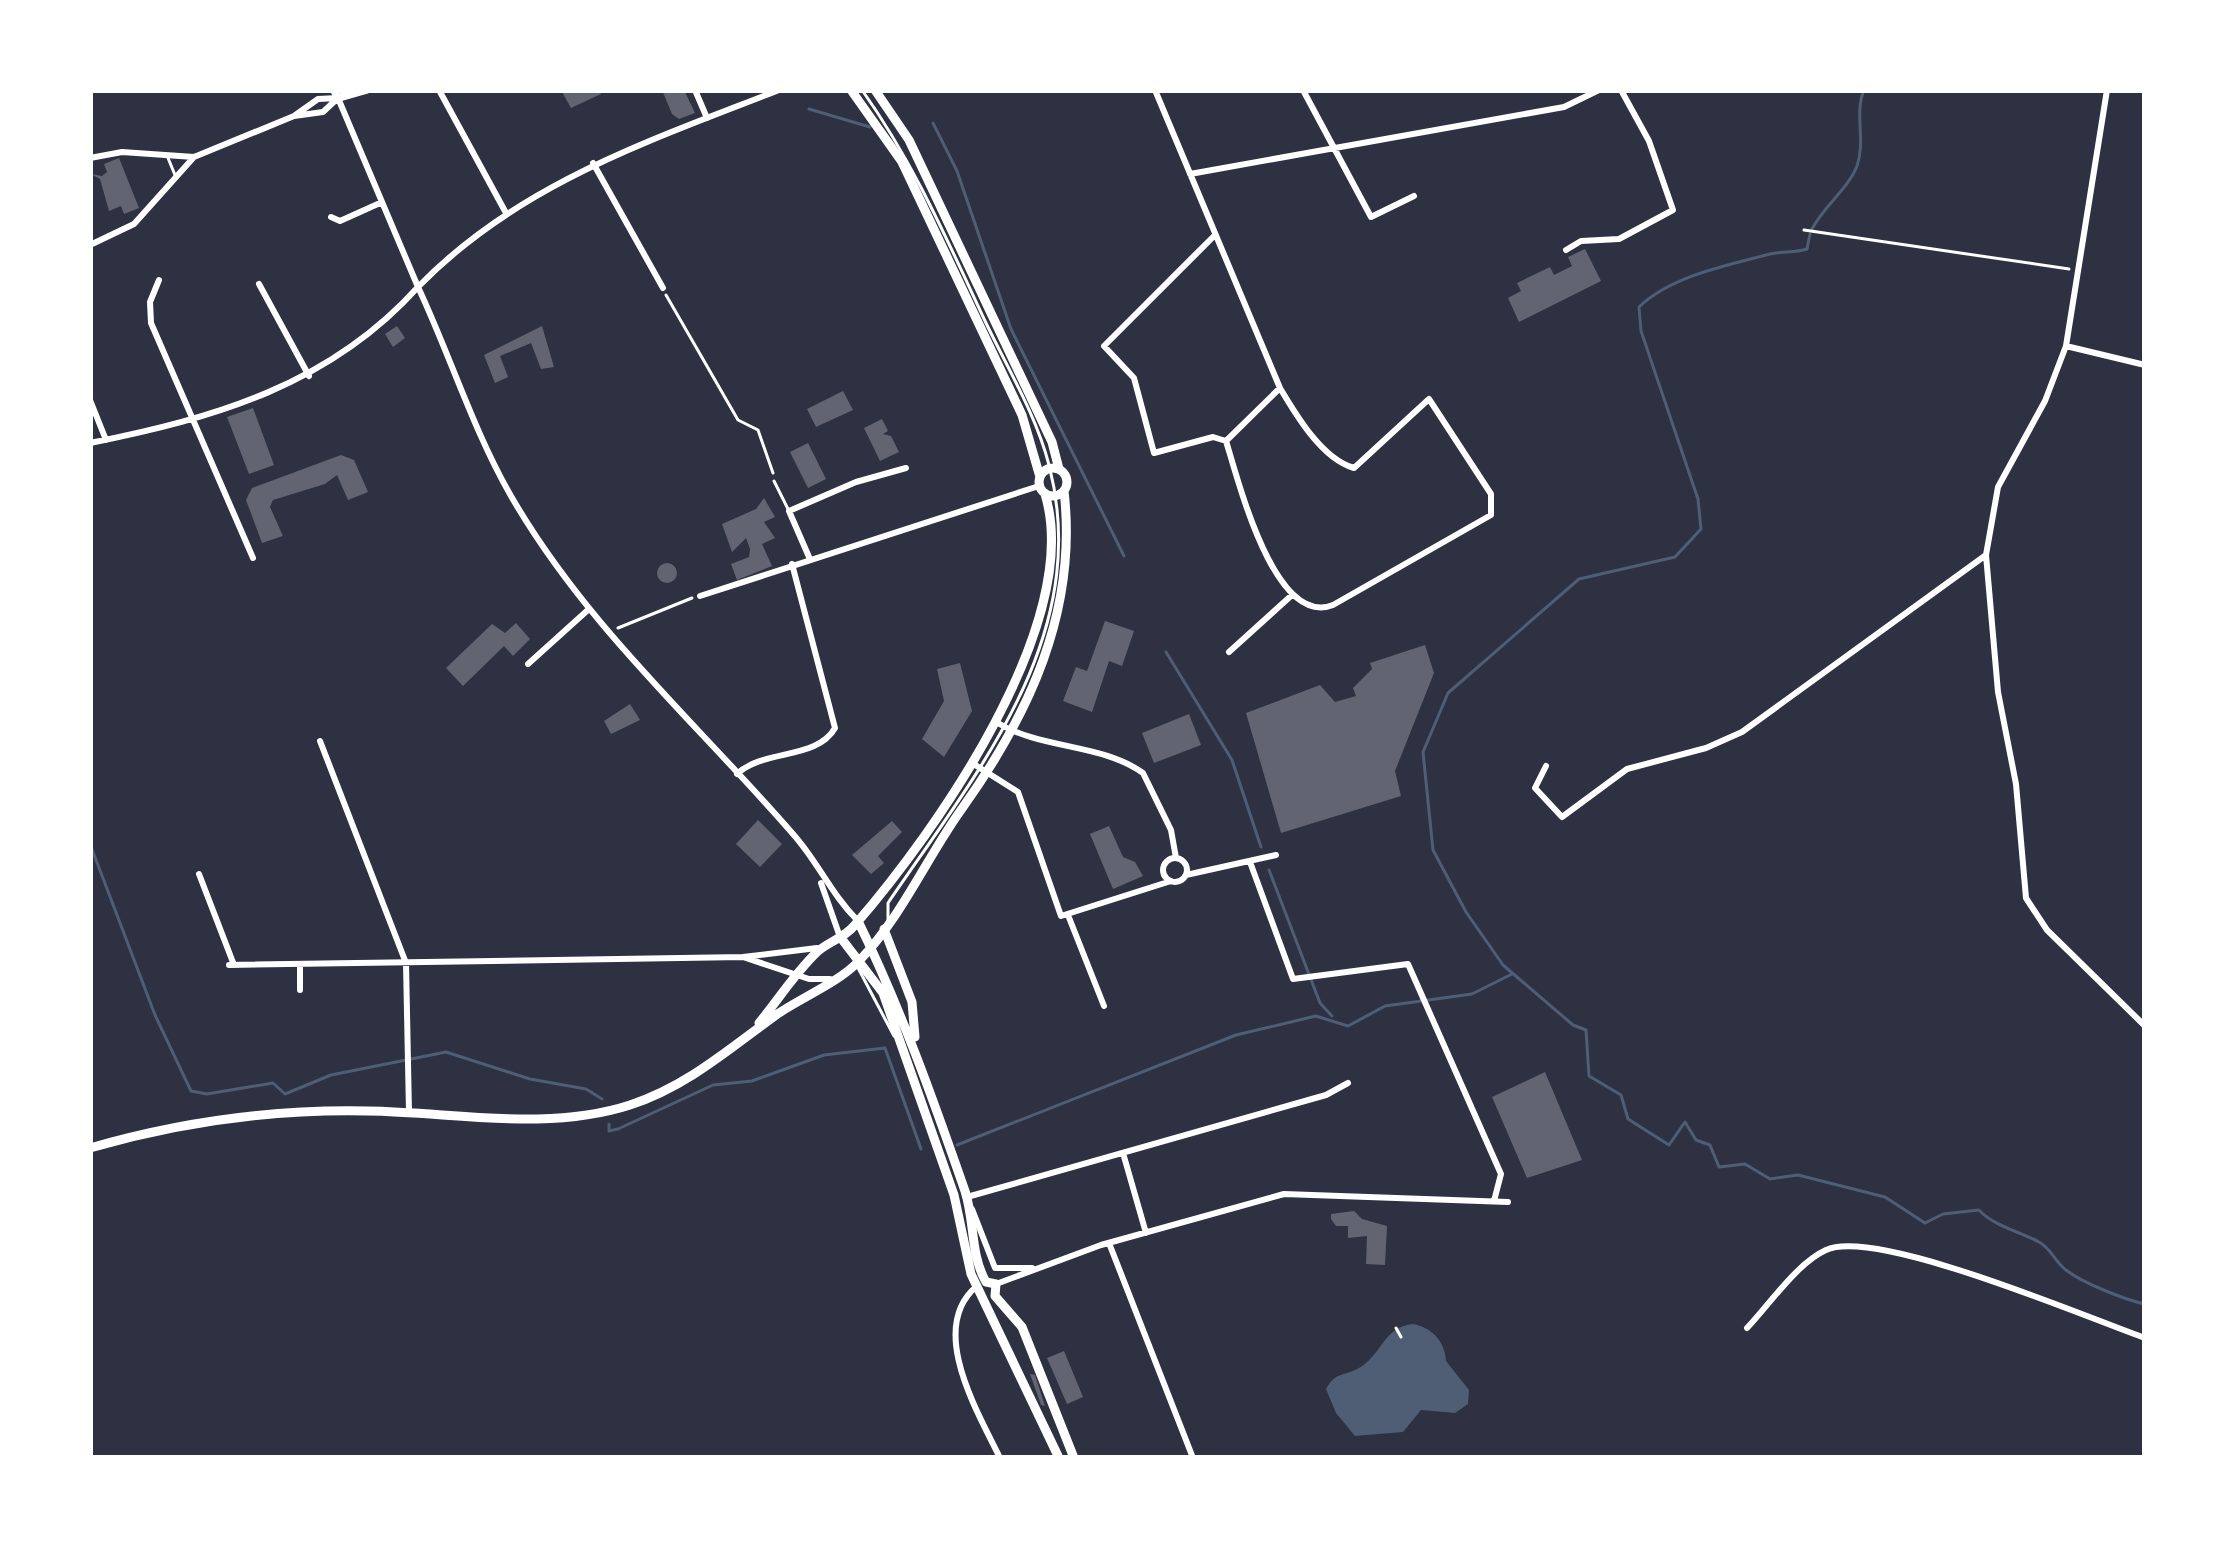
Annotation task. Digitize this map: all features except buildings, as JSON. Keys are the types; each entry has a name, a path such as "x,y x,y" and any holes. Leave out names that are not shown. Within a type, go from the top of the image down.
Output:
{"main road":[{"path":"336,94 366,90"},
{"path":"90,1148 171,1128 256,1116 409,1113 541,1118 616,1109 681,1083 856,964 871,947 1004,727 1057,624 1066,553 1022,415 902,162 851,90"},
{"path":"752,1032 821,948 841,938 858,921 979,767 1004,727 1041,617 1052,539 1048,489 1054,469 1052,442 916,154 874,90"},
{"path":"1048,489 1067,481 1054,469"},
{"path":"858,921 916,1054 967,1197 975,1257 1059,1458"},
{"path":"886,926 912,1002 916,1054"},
{"path":"841,938 856,964 884,993 988,1290 1022,1327 1074,1458"}],"street":[{"path":"439,90 506,213"},
{"path":"695,90 707,118"},
{"path":"90,443 196,420 309,376 360,342 506,213 593,163 779,90"},
{"path":"1155,90 1280,388 1299,419 1335,458 1354,468 1429,399 1494,503 1485,521 1317,611 1292,595 1266,553 1226,441 1213,436 1154,453 1134,378 1105,346 1215,236"},
{"path":"1303,90 1371,217 1414,196"},
{"path":"1190,174 1564,107 1599,90"},
{"path":"1567,250 1581,241 1619,238 1673,211 1649,141 1621,90"},
{"path":"2107,90 2066,346 2045,401 1998,487 1986,555 1998,692 2016,784 2026,898 2047,930 2145,1026"},
{"path":"90,158 122,152 194,157 336,94"},
{"path":"294,116 323,112 336,94"},
{"path":"336,94 504,483 608,634 796,837 820,879 841,938"},
{"path":"90,245 134,224 194,157"},
{"path":"593,163 663,288"},
{"path":"331,217 340,220 380,203"},
{"path":"159,280 150,302 151,322 253,558"},
{"path":"260,284 309,376"},
{"path":"142,289 150,302"},
{"path":"2066,346 2145,365"},
{"path":"1226,441 1280,388"},
{"path":"90,400 106,440"},
{"path":"809,558 789,511 856,482 906,468"},
{"path":"700,596 809,558 1048,489"},
{"path":"1546,766 1535,788 1555,814 1565,817 1627,769 1723,742 1986,555"},
{"path":"737,774 750,763 824,742 835,728 792,564"},
{"path":"1228,652 1292,595"},
{"path":"528,664 589,609"},
{"path":"1004,727 1144,773 1186,875"},
{"path":"320,741 406,963 409,1113"},
{"path":"979,767 1018,792 1105,1006"},
{"path":"1065,915 1186,875 1276,855"},
{"path":"1171,881 1163,866 1176,858"},
{"path":"1250,862 1293,980 1408,964 1501,1174 1494,1201"},
{"path":"199,874 231,965 743,957 821,948"},
{"path":"820,879 858,921"},
{"path":"743,957 796,975 835,978"},
{"path":"300,964 300,990"},
{"path":"1040,1268 995,1268 967,1197 1326,1095 1348,1083"},
{"path":"1123,1153 1146,1233"},
{"path":"1000,1458 958,1358 963,1306 988,1290 1109,1243 1297,1192 1508,1202"},
{"path":"1109,1243 1193,1458"},
{"path":"1747,1328 1816,1256 1844,1246 1963,1272 2145,1338"}],"lane":[{"path":"862,90 905,152 1054,469"},
{"path":"165,157 176,165 175,176"},
{"path":"774,481 789,511"},
{"path":"886,926 888,904 979,767"},
{"path":"868,907 888,904"}],"path":[{"path":"1804,230 2069,269"},
{"path":"663,288 738,420 758,430 774,481"},
{"path":"608,634 700,596"},
{"path":"1396,1328 1401,1337"}],"water":[{"path":"1413,1324 1432,1332 1440,1342 1446,1361 1469,1390 1468,1404 1455,1413 1421,1410 1403,1432 1355,1436 1336,1413 1326,1389 1337,1377 1367,1362 1395,1330"}],"waterway":[{"path":"1812,229 1857,166 1864,90"},
{"path":"809,109 870,127"},
{"path":"933,123 957,171 1011,329 1124,556"},
{"path":"1810,234 1807,249 1701,273 1667,287 1639,307 1641,331 1698,499 1701,529 1675,557 1579,579 1448,693 1423,752 1433,850 1466,912 1503,965 1573,1025 1586,1030 1589,1076 1621,1095 1628,1119 1669,1145 1685,1122 1696,1140 1710,1145 1719,1167 1745,1164 1770,1179 1798,1175 1885,1197 1925,1223 1943,1214 1979,1210 2043,1245 2073,1275 2145,1304"},
{"path":"1166,652 1232,760 1261,847"},
{"path":"90,844 155,1015 191,1091 207,1094 273,1083 285,1094 331,1075 446,1052 530,1079 586,1089 602,1099"},
{"path":"1269,870 1320,1003 1332,1016"},
{"path":"957,1145 1236,1035 1316,1016 1348,1026 1385,1006 1472,994 1512,974"},
{"path":"609,1124 609,1131 618,1129 713,1085 752,1081 824,1055 885,1048 921,1149"}]}
